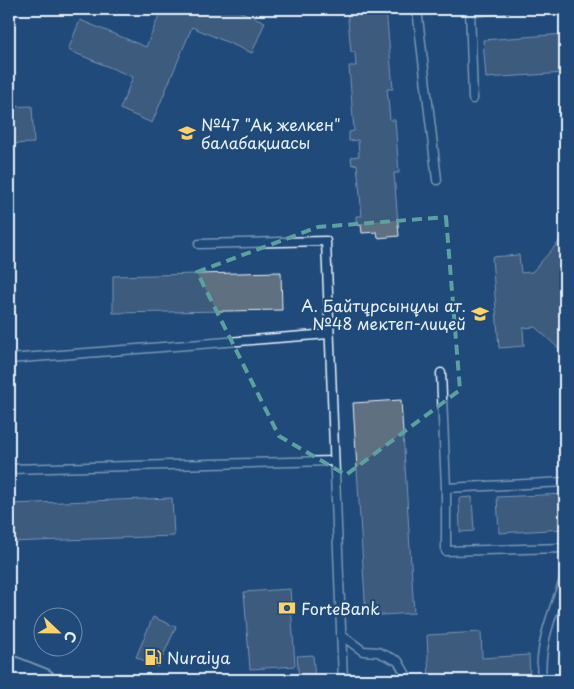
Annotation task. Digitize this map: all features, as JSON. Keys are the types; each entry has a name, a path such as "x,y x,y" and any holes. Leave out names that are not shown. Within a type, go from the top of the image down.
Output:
{"street":[{"path":"9,666 44,680"}],"lane":[{"path":"417,9 437,180"},
{"path":"473,99 470,10 505,9"},
{"path":"199,244 326,241 343,680"},
{"path":"9,359 329,334"},
{"path":"441,373 446,488 446,551 565,548"},
{"path":"9,468 334,461"},
{"path":"446,488 565,482"},
{"path":"542,680 541,670 545,637 565,577"},
{"path":"341,635 363,651 378,652 398,661 409,680"}],"highlighted area":[{"path":"446,217 460,390 346,475 279,436 197,272 318,227"}],"building":[{"path":"162,9 234,9 265,22 252,53 192,27 152,123 120,109 133,77 68,50 80,20 146,47"},
{"path":"347,9 386,9 393,89 387,89 390,120 395,120 399,173 394,173 399,236 378,238 377,232 362,233 361,225 356,225 356,216 362,216 357,164 352,165 351,157 359,156 358,140 349,141 349,132 354,131 349,66 356,66 355,52 351,52"},
{"path":"565,34 565,73 486,78 483,40"},
{"path":"32,106 34,143 9,144 9,107"},
{"path":"565,235 565,354 535,327 523,328 524,346 499,348 492,257 519,255 521,273 532,272"},
{"path":"281,272 282,310 113,313 113,276"},
{"path":"401,400 414,613 366,616 353,403"},
{"path":"565,494 565,529 499,533 497,497"},
{"path":"472,497 474,531 460,532 459,498"},
{"path":"172,498 174,536 9,542 9,504"},
{"path":"290,589 295,666 250,669 244,592"},
{"path":"153,617 176,627 158,667 136,657"},
{"path":"481,632 482,658 529,655 530,680 429,680 427,635"},
{"path":"313,655 315,680 299,680 297,656"}],"place":[{"name":"№47 \"Ақ желкен\" балабақшасы","path":"187,133"},
{"name":"А. Байтұрсынұлы ат. №48 мектеп-лицей","path":"480,314"},
{"name":"ForteBank","path":"287,608"},
{"name":"Nuraiya","path":"153,657"}]}
